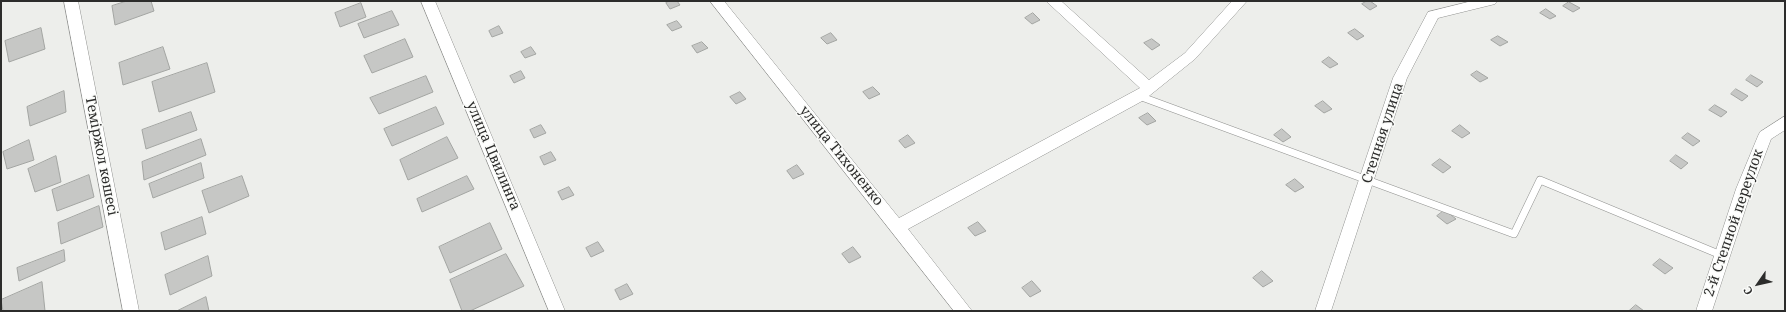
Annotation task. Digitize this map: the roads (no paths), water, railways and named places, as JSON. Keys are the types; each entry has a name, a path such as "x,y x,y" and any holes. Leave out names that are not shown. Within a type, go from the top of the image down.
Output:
{"street":[{"name":"Теміржол көшесі","path":"71,1 131,311"},
{"name":"улица Цвилинга","path":"428,1 557,311"},
{"name":"улица Тихоненко","path":"717,1 964,311"},
{"path":"1053,1 1144,92"},
{"path":"897,227 1144,92 1190,56 1240,1"},
{"name":"Степная улица","path":"1323,311 1368,179 1400,78 1433,15 1490,1"},
{"name":"2-й Степной переулок","path":"1704,311 1721,255 1765,136 1785,122"}],"lane":[{"path":"1144,92 1514,234 1540,180 1721,255"}]}
